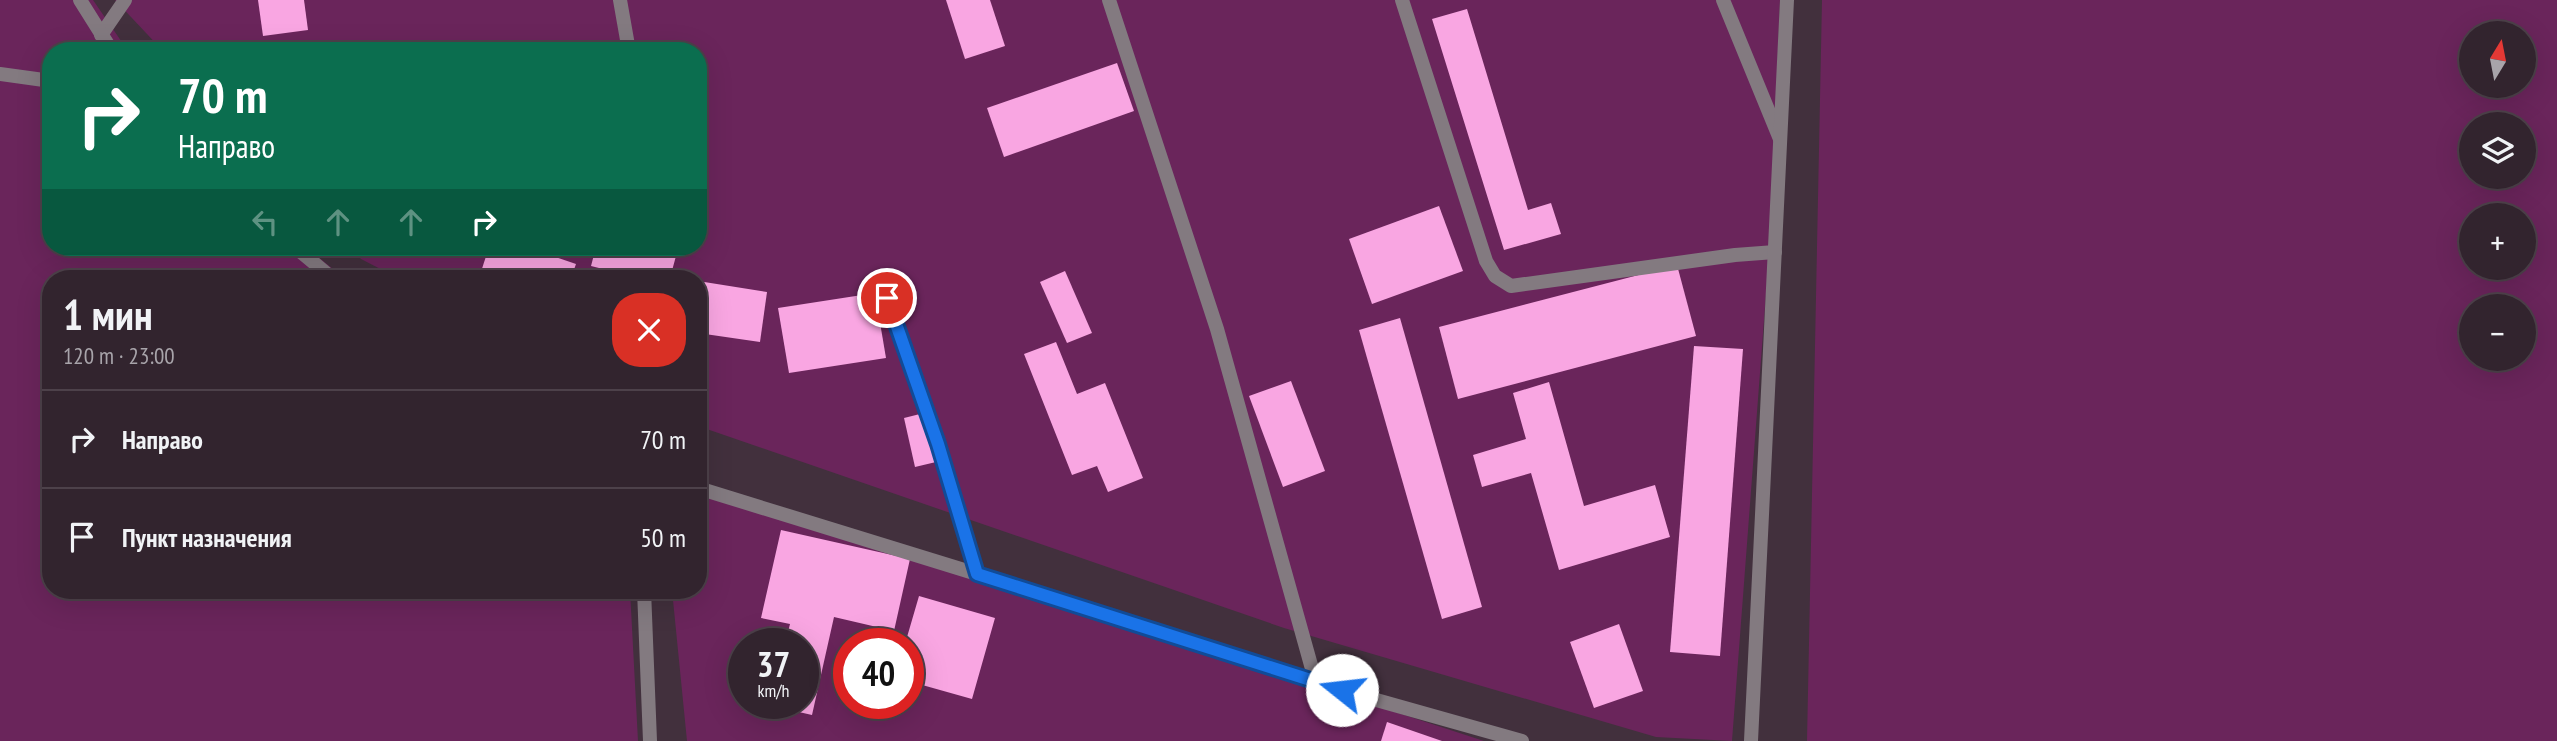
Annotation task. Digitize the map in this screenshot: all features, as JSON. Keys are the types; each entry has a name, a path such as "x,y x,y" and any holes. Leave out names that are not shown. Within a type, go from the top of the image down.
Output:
{"street":[{"path":"80,0 106,42"},
{"path":"102,35 125,0"},
{"path":"621,0 628,42"},
{"path":"1109,0 1217,329 1316,683"},
{"path":"1402,0 1486,261 1495,276 1511,286 1735,254 1774,252"},
{"path":"1723,0 1780,139"},
{"path":"1751,741 1787,0"},
{"path":"0,74 42,80"},
{"path":"306,256 322,270"},
{"path":"887,298 938,444 977,574"},
{"path":"707,491 1316,683 1522,741"},
{"path":"644,599 650,741"}],"shaded area":[{"path":"0,0 93,0 122,42 42,42 42,256 317,256 334,270 42,270 42,599 630,599 638,741 0,741"},
{"path":"115,0 1780,0 1771,228 1732,741 1656,737 1284,628 707,429 707,270 382,270 358,256 707,256 707,42 155,42"},
{"path":"1822,0 2557,0 2557,741 1807,741"},
{"path":"730,495 1484,741 687,741 673,599 707,599 707,496"}],"building":[{"path":"258,0 304,0 308,30 263,36"},
{"path":"946,0 990,0 1005,46 965,59"},
{"path":"1467,9 1528,210 1551,203 1561,234 1504,250 1432,19"},
{"path":"1117,63 1134,111 1004,157 987,108"},
{"path":"1439,206 1463,271 1372,304 1349,239"},
{"path":"486,256 552,256 576,264 574,270 482,270"},
{"path":"594,256 676,256 672,270 607,270 591,266"},
{"path":"1677,265 1696,336 1458,399 1439,327"},
{"path":"1065,271 1092,333 1067,343 1040,282"},
{"path":"707,282 767,292 760,342 707,334"},
{"path":"875,293 886,358 789,373 778,308"},
{"path":"1400,318 1482,607 1442,619 1359,330"},
{"path":"1056,342 1077,394 1105,383 1143,478 1108,492 1097,466 1072,475 1024,354"},
{"path":"1694,346 1743,349 1720,656 1670,652"},
{"path":"1291,381 1325,471 1283,487 1249,396"},
{"path":"1549,382 1584,506 1655,485 1670,537 1559,570 1531,473 1482,487 1473,455 1526,439 1513,393"},
{"path":"924,413 936,462 915,467 904,418"},
{"path":"781,530 910,559 895,628 881,628 834,617 819,684 819,628 789,628 790,624 761,618"},
{"path":"919,596 995,618 972,699 924,686 924,628 910,628"},
{"path":"1619,624 1643,691 1594,708 1570,642"},
{"path":"1387,722 1442,741 1381,741"}],"route":[{"path":"887,298 938,444 977,574 1342,690"}]}
